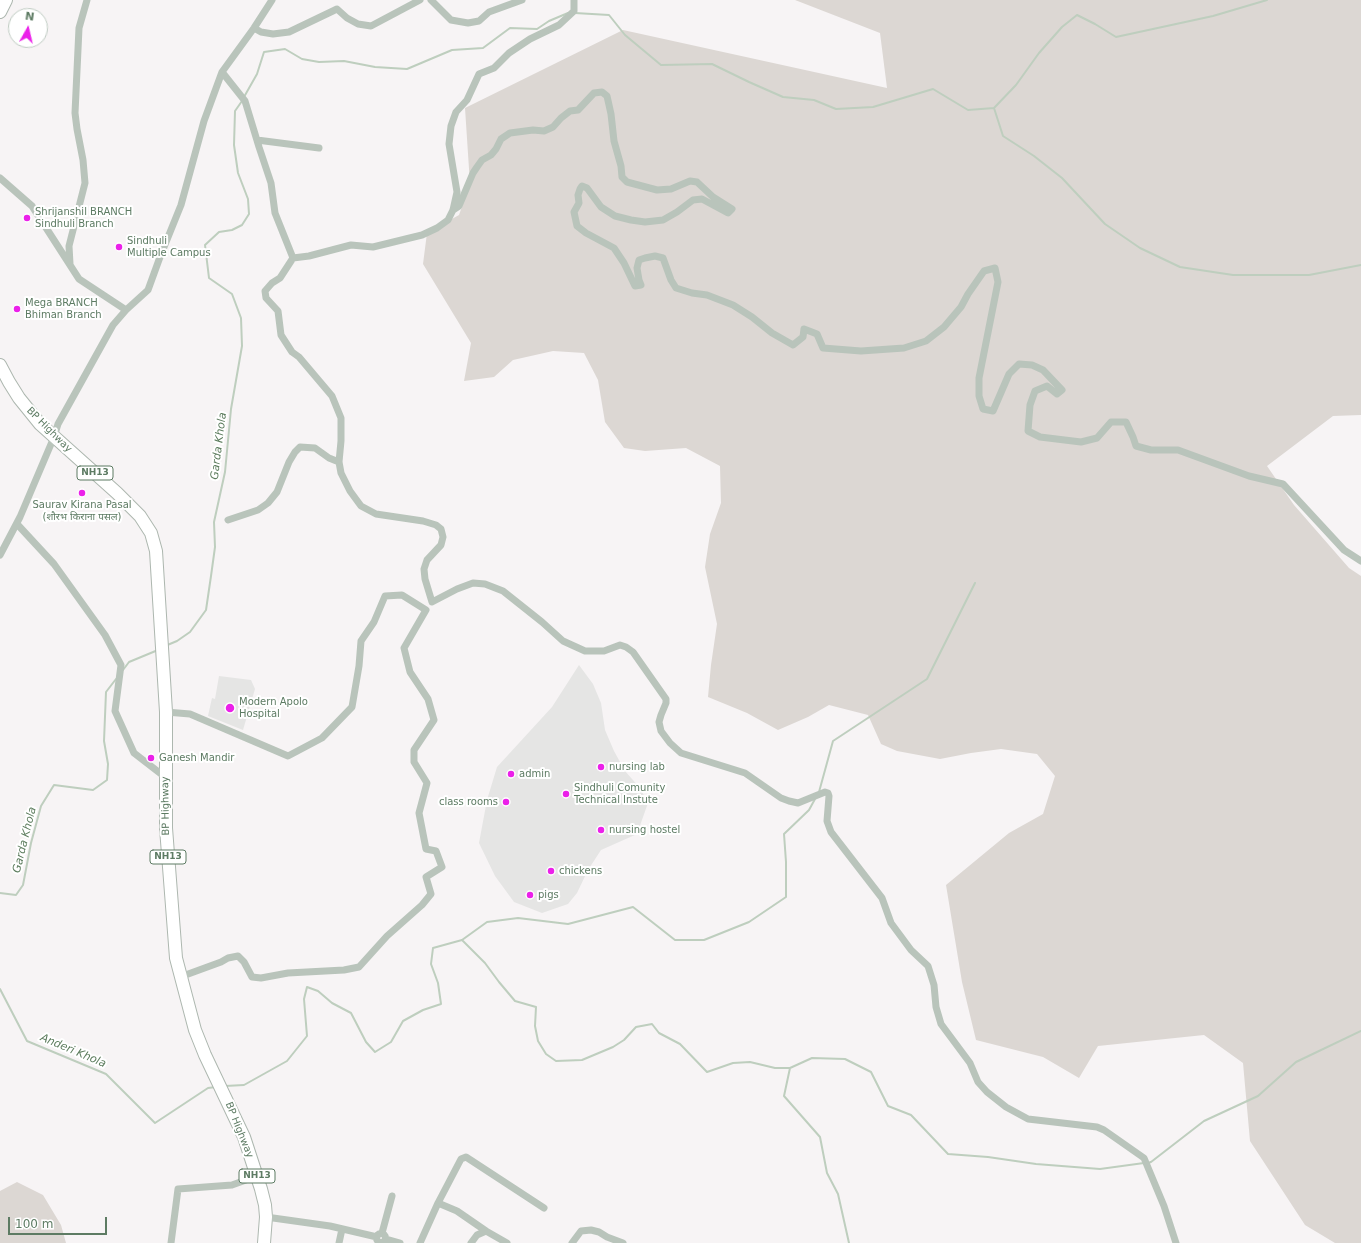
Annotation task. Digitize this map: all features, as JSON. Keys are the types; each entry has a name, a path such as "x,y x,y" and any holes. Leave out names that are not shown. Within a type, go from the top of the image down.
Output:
{"highway":[{"path":"0,12 6,0"},
{"name":"BP Highway","path":"0,365 9,382 29,412 54,437 108,484 140,516 151,533 156,551 166,712 166,828 176,958 195,1030 205,1055 244,1137 257,1176 265,1205 266,1217 264,1243"}],"street":[{"path":"70,265 69,246 85,183 83,160 75,113 79,28 87,0"},
{"path":"0,555 17,524 54,437 58,424 88,368 113,325 126,310 148,290 182,205 204,121 222,72 272,0"},
{"path":"254,28 262,32 273,34 289,32 337,8 347,18 358,24 371,26 420,0"},
{"path":"431,0 451,20 468,23 479,21 489,12 522,0"},
{"path":"432,602 425,579 424,569 427,560 441,545 443,537 441,529 436,525 423,521 376,514 361,506 350,491 341,473 339,462 341,418 332,396 299,357 292,352 281,335 278,311 266,298 265,291 272,283 280,278 294,258 309,256 351,245 373,248 422,235 448,220 453,210 456,192 449,144 451,126 456,112 467,100 479,74 494,68 509,53 530,38 559,25 574,11 574,0"},
{"path":"222,72 245,101 271,183 275,213 294,258"},
{"path":"453,210 459,206 473,173 482,160 491,155 496,149 501,139 510,133 533,130 544,131 553,127 570,111 578,110 594,93 602,92 607,96 614,141 621,166 622,177 627,182 656,190 671,189 690,181 697,182 713,197 732,210 728,213 702,199 693,200 663,220 645,222 631,220 615,216 601,207 587,188 582,186 578,195 579,203 574,212 577,226 586,233 614,248 624,263 635,286 641,285 637,268 639,260 655,256 663,258 671,280 676,288 692,293 707,295 733,305 752,317 772,334 793,345 803,337 804,329 817,334 823,348 861,351 904,348 926,341 944,327 961,307 984,271 995,268 998,282 979,378 979,396 983,409 994,411 1009,374 1019,364 1032,365 1043,370 1062,390 1057,394 1047,386 1035,391 1030,405 1028,431 1040,437 1081,442 1097,438 1111,422 1126,422 1136,446 1151,450 1178,450 1249,476 1283,484 1344,550 1361,561"},
{"path":"257,140 319,148"},
{"path":"0,178 32,206 79,279 126,310"},
{"path":"228,520 258,510 268,503 277,492 290,462 300,447 315,448 329,458 339,462"},
{"path":"17,524 54,564 105,635 121,665 115,712 134,753 166,777"},
{"path":"180,977 228,958 238,956 244,962 252,977 261,978 288,973 344,970 359,967 387,936 422,905 431,894 426,877 442,868 436,851 426,849 419,813 427,783 414,762 414,750 434,720 428,699 410,672 404,648 432,602 457,589 473,583 485,584 504,591 563,641 585,651 604,651 620,645 633,652 666,699 659,722 661,731 670,743 681,753 745,773 781,798 789,801 798,803 825,792 828,793 828,821 830,832 882,898 891,923 911,950 928,966 934,985 936,1007 941,1024 970,1063 978,1082 987,1092 1006,1107 1028,1119 1097,1127 1104,1130 1144,1158 1164,1206 1176,1243"},
{"path":"166,712 190,714 288,756 322,738 352,707 359,666 361,641 374,622 384,596 402,595 426,610"},
{"path":"420,1243 438,1203 461,1159 466,1157 544,1208"},
{"path":"171,1243 178,1189 232,1185 257,1176"},
{"path":"381,1239 392,1196"},
{"path":"438,1203 457,1210 486,1231 507,1243"},
{"path":"266,1217 330,1226 400,1243"},
{"path":"338,1243 342,1230"},
{"path":"572,1243 581,1231 591,1230 600,1232 607,1237 623,1243"},
{"path":"471,1243 476,1235 486,1231"}],"shaded area":[{"path":"795,0 1361,0 1361,415 1333,416 1267,466 1294,505 1349,568 1361,576 1361,1243 1335,1243 1305,1225 1250,1141 1243,1063 1204,1035 1098,1046 1079,1078 1043,1057 976,1040 962,982 946,885 1009,833 1043,814 1055,776 1037,754 1001,749 940,759 897,751 881,744 868,715 829,705 808,717 778,730 747,713 708,697 717,624 705,567 710,534 721,503 720,466 686,448 645,451 624,448 605,422 598,380 584,353 553,351 513,360 494,377 464,381 471,343 423,264 427,233 459,215 470,184 465,108 623,30 887,88 880,33"},
{"name":"Sindhuli Comunity Technical Instute","path":"579,665 593,684 601,703 605,730 614,751 625,771 640,788 648,803 637,834 601,850 588,870 577,893 568,904 542,913 514,902 495,876 479,843 487,800 497,767 552,707"},
{"name":"Modern Apolo Hospital","path":"219,676 251,680 255,689 243,730 208,716 212,698 215,699"},
{"path":"17,1182 43,1195 61,1225 66,1243 0,1243 0,1191"}],"waterway":[{"path":"575,13 609,15 625,35 661,65 712,64 783,97 814,100 836,109 873,107 933,89 968,110 994,108 1016,85 1039,53 1062,27 1077,15 1116,37 1213,16 1267,0"},
{"path":"244,97 257,74 264,52 285,49 302,59 319,62 344,61 375,67 407,69 452,50 483,48 510,28 537,29 549,21 568,13"},
{"name":"Garda Khola","path":"165,646 177,641 190,632 206,610 211,576 215,547 214,522 225,472 231,409 242,346 241,318 232,294 209,278 205,245 219,232 232,230 242,225 249,214 248,199 238,173 234,145 235,111 242,101"},
{"path":"994,108 1003,136 1034,156 1062,178 1105,224 1140,248 1180,267 1233,275 1309,275 1361,265"},
{"path":"819,792 833,741 927,679 975,583"},
{"name":"Garda Khola","path":"123,670 129,662 158,650"},
{"name":"Garda Khola","path":"0,893 16,895 23,885 31,843 41,806 54,785 93,790 107,780 108,764 104,741 106,692 116,679"},
{"path":"225,1086 244,1085 287,1061 307,1036 304,999 307,987 318,991 332,1003 351,1013 366,1042 375,1052 391,1042 403,1021 423,1010 441,1004 438,983 431,964 433,948 462,940 487,922 518,918 568,924 633,907 675,940 704,940 749,922 786,897 784,834 809,810 815,799"},
{"path":"462,940 485,963 515,1001 536,1007 535,1026 538,1041 546,1054 556,1061 582,1060 613,1047 624,1040 636,1027 652,1024 659,1033 680,1044 707,1072 733,1063 750,1062 775,1068 790,1068 784,1096 820,1137 827,1173 838,1194 849,1243"},
{"name":"Anderi Khola","path":"0,989 27,1041 106,1074 155,1123 208,1088 216,1087"},
{"path":"1148,1163 1204,1121 1258,1096 1296,1062 1361,1031"},
{"path":"790,1068 812,1058 845,1059 871,1072 888,1106 911,1115 948,1154 988,1157 1036,1164 1100,1169 1144,1163"}],"place":[{"name":"Shrijanshil BRANCH Sindhuli Branch","path":"27,218"},
{"name":"Sindhuli Multiple Campus","path":"119,247"},
{"name":"Mega BRANCH Bhiman Branch","path":"17,309"},
{"name":"Saurav Kirana Pasal (शौरभ किराना पसल)","path":"82,493"},
{"name":"Modern Apolo Hospital","path":"230,708"},
{"name":"Ganesh Mandir","path":"151,758"},
{"name":"nursing lab","path":"601,767"},
{"name":"admin","path":"511,774"},
{"name":"Sindhuli Comunity Technical Instute","path":"566,794"},
{"name":"class rooms","path":"506,802"},
{"name":"nursing hostel","path":"601,830"},
{"name":"chickens","path":"551,871"},
{"name":"pigs","path":"530,895"}]}
